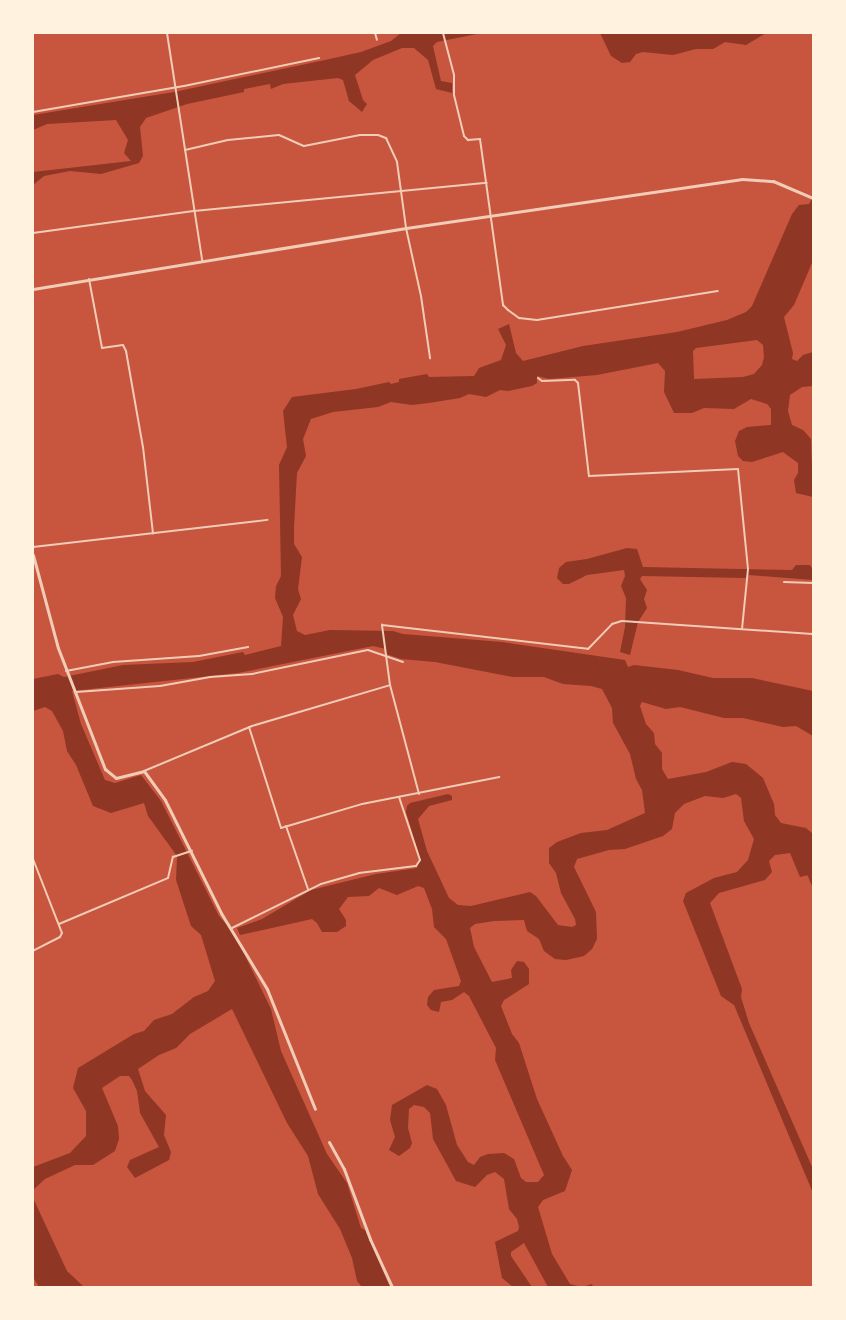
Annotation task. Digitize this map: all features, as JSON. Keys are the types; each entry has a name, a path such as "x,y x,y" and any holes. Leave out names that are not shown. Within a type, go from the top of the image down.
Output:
{"street":[{"path":"167,33 202,260"},
{"path":"375,33 376,40"},
{"path":"443,33 454,75 455,99 464,136 468,140 480,139 503,304 519,318 537,320 718,291"},
{"path":"33,112 176,89 319,58"},
{"path":"185,150 228,140 279,135 304,146 360,135 378,135 389,142 396,156 405,228 421,296 430,358"},
{"path":"33,289 491,214 748,178 774,181 813,198"},
{"path":"33,233 194,211 402,193 487,183"},
{"path":"89,279 102,348 123,345 126,351 153,533"},
{"path":"538,378 542,381 575,380 578,383 589,476 738,469 748,569 742,629"},
{"path":"33,547 267,520"},
{"path":"33,555 74,692 107,773 116,778 144,771 249,727 390,685"},
{"path":"784,582 813,583"},
{"path":"419,794 390,685 382,625 588,649 612,624 626,621 813,633"},
{"path":"67,671 113,662 200,657 248,647"},
{"path":"74,692 252,674 368,650 403,662"},
{"path":"249,727 281,828 336,810 499,777"},
{"path":"144,771 165,800 221,913 267,989 315,1108"},
{"path":"232,928 262,915 309,889 359,873 401,869 418,864 420,860 412,831 402,813 399,797"},
{"path":"286,826 309,889"},
{"path":"58,924 168,878 175,856 191,851"},
{"path":"33,859 62,933 60,937 33,951"},
{"path":"329,1142 344,1169 370,1239 392,1287"}],"shaded area":[{"path":"401,33 482,33 437,42 433,46 441,81 452,83 452,93 436,89 428,60 414,48 402,48 373,60 355,75 363,100 367,104 362,112 349,101 343,80 338,78 283,84 271,89 270,84 244,89 244,92 187,104 146,118 140,127 143,156 139,163 101,174 70,171 44,176 33,185 33,172 131,161 124,153 128,140 116,120 47,124 33,130 33,115 174,92 361,52 391,41"},
{"path":"600,33 766,33 746,45 725,42 713,49 696,49 673,55 643,52 636,54 630,62 622,63 611,56"},
{"path":"813,197 812,263 794,305 784,317 793,353 792,359 797,361 803,355 813,352 813,386 802,387 790,395 788,411 792,425 803,430 811,439 813,497 796,493 794,480 798,473 798,463 783,452 752,462 743,461 738,456 735,441 739,431 747,427 771,425 771,409 767,404 751,399 734,409 704,408 692,413 674,413 664,392 665,371 658,363 597,375 549,379 537,376 537,383 532,386 508,391 500,390 486,397 469,394 460,398 429,403 412,405 391,402 378,407 333,412 311,419 303,439 306,456 297,473 294,527 294,544 302,557 298,589 301,599 293,615 297,631 305,635 330,630 393,631 403,634 502,642 625,660 628,667 634,665 678,670 713,678 752,678 813,691 813,736 796,726 783,727 743,718 724,718 680,707 666,709 642,702 640,706 646,724 654,733 655,744 662,753 662,769 668,779 706,772 732,762 746,764 763,778 774,804 775,815 781,823 806,828 813,834 813,874 800,877 790,853 775,855 769,861 772,872 765,880 719,893 710,903 742,989 741,997 749,1023 813,1169 813,1193 734,1005 721,996 683,901 686,893 714,878 737,872 748,860 754,839 744,821 741,798 736,794 723,798 705,796 684,804 675,813 672,829 663,836 625,849 609,850 577,859 574,867 596,912 597,939 592,949 584,956 566,960 555,959 544,951 539,939 527,931 524,920 494,921 475,924 470,928 474,947 492,982 512,978 511,970 517,961 524,962 529,969 529,984 504,1000 501,1006 512,1034 519,1043 537,1099 563,1156 572,1170 565,1191 543,1200 538,1207 552,1254 570,1284 582,1287 548,1287 524,1243 511,1252 511,1256 532,1287 513,1287 502,1278 495,1242 518,1231 519,1227 517,1219 509,1209 504,1179 495,1172 487,1175 475,1187 456,1181 433,1139 430,1113 424,1107 414,1105 409,1109 408,1128 412,1143 410,1148 399,1156 389,1150 395,1137 390,1120 392,1105 427,1085 437,1089 446,1105 457,1145 468,1162 474,1165 480,1157 504,1153 514,1159 521,1178 526,1182 538,1182 544,1175 495,1060 496,1048 469,996 464,992 452,1000 441,1002 439,1012 431,1010 427,1005 428,997 434,990 459,986 461,981 446,939 434,927 432,909 424,888 418,886 397,895 379,888 369,896 348,897 339,909 346,920 346,926 337,932 322,932 312,919 240,935 237,928 262,919 311,890 376,874 417,868 420,859 406,812 407,806 410,803 448,794 452,796 452,800 429,806 418,819 427,851 449,898 458,905 471,906 530,892 536,896 558,925 572,927 576,925 561,893 556,873 549,863 549,848 557,842 581,833 607,830 645,813 642,790 636,779 630,754 613,723 612,708 602,689 563,684 544,677 513,677 435,662 401,659 386,654 386,649 373,646 238,673 72,691 81,724 105,780 115,783 141,775 161,801 219,916 234,933 271,1009 281,1051 327,1154 347,1183 361,1228 365,1230 390,1287 362,1287 357,1281 352,1258 340,1229 318,1194 308,1156 287,1123 232,1009 190,1034 176,1048 159,1055 138,1069 145,1091 166,1115 164,1135 171,1152 169,1160 135,1178 127,1167 130,1160 159,1147 140,1113 137,1091 132,1080 129,1076 120,1076 102,1088 118,1126 119,1139 115,1151 93,1165 75,1165 45,1179 33,1190 33,1167 70,1153 86,1136 86,1111 73,1088 78,1068 134,1034 144,1031 154,1020 172,1014 194,997 208,991 215,981 201,935 191,926 176,880 177,856 148,816 144,803 111,813 93,806 76,765 67,751 63,731 52,711 45,707 33,711 33,679 58,674 64,677 123,665 193,662 243,652 245,655 281,646 283,617 275,598 276,586 281,576 279,465 287,447 283,411 292,397 356,389 389,382 391,384 399,382 399,379 427,374 429,377 474,376 479,368 501,360 506,345 498,329 509,324 516,353 523,361 583,346 677,332 727,320 746,312 752,306 792,214 799,205 809,204","holes":["757,340 763,345 762,365 754,374 743,377 694,379 693,351 696,348"]},
{"path":"627,548 637,549 643,567 792,570 796,565 810,565 813,570 813,580 749,575 745,578 642,576 640,579 647,590 644,599 647,608 638,622 630,655 620,652 625,627 626,598 621,586 625,576 624,570 587,575 569,584 563,584 557,578 559,568 566,562"},
{"path":"33,1198 67,1271 84,1287 39,1287 33,1277"}],"waterway":[{"path":"807,868 813,883"}]}
